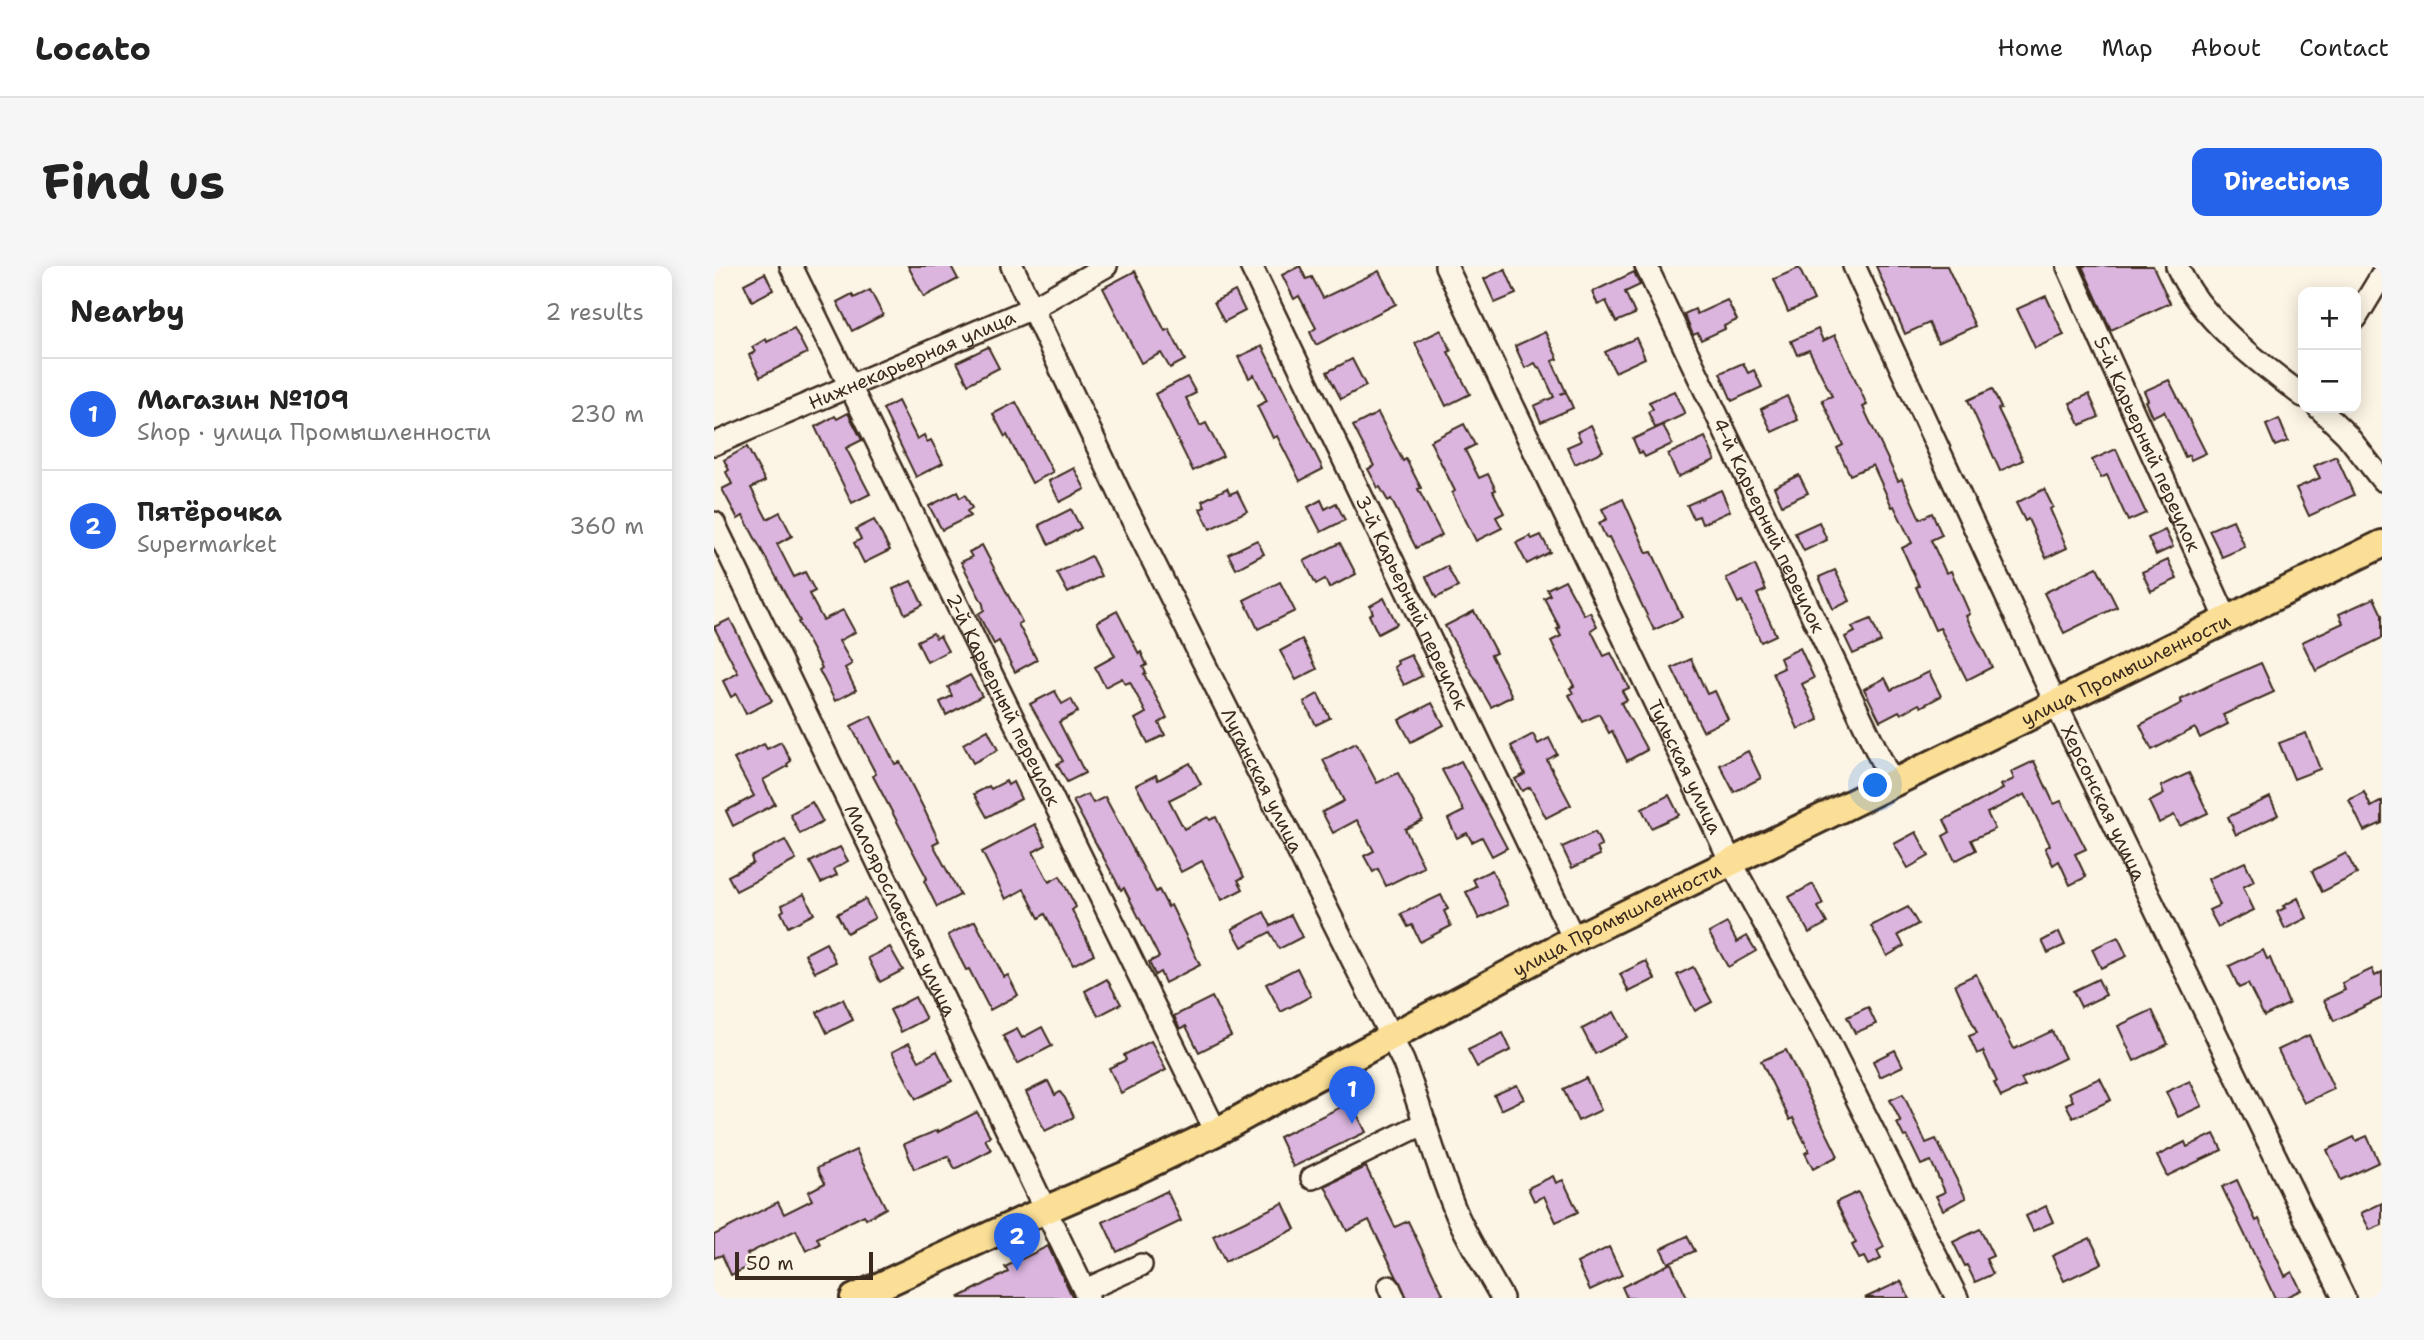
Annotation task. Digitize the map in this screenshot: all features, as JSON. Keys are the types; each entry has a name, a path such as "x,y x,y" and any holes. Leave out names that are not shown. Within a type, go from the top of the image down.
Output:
{"main road":[{"name":"улица Промышленности","path":"854,1298 1216,1132 1574,939 2382,544"}],"street":[{"name":"2-й Карьерный переулок","path":"791,266 1216,1132"},
{"name":"Луганская улица","path":"1012,266 1127,509 1403,1061 1422,1108 1429,1141 1459,1219 1502,1298"},
{"name":"Нижнекарьерная улица","path":"714,444 1032,308 1106,266"},
{"name":"3-й Карьерный переулок","path":"1251,266 1574,939"},
{"name":"Тульская улица","path":"1446,266 1731,862 1822,1029 1957,1298"},
{"name":"4-й Карьерный переулок","path":"1646,266 1892,783"},
{"name":"Херсонская улица","path":"1854,266 2056,704 2344,1298"},
{"path":"2177,266 2184,283 2209,314 2265,367 2298,392"},
{"name":"5-й Карьерный переулок","path":"2068,267 2227,620"},
{"path":"2361,310 2382,275"},
{"path":"2324,413 2347,435 2382,480"},
{"name":"Малоярославская улица","path":"714,523 1087,1294"},
{"path":"1312,1178 1425,1123"},
{"path":"1087,1294 1141,1265"}],"building":[{"path":"908,266 951,266 958,279 924,297"},
{"path":"1300,266 1306,279 1312,277 1323,298 1379,271 1396,304 1316,345 1310,332 1316,328 1299,296 1294,299 1282,275"},
{"path":"1876,266 1947,266 1975,326 1938,343 1929,323 1905,334"},
{"path":"2082,266 2153,266 2170,303 2111,330"},
{"path":"1799,268 1814,300 1788,312 1774,279"},
{"path":"1505,269 1516,294 1495,303 1484,279"},
{"path":"1135,271 1165,331 1169,329 1185,360 1170,368 1161,353 1141,363 1103,288"},
{"path":"1634,272 1640,285 1625,292 1635,314 1616,322 1606,301 1598,305 1592,292"},
{"path":"765,273 773,290 752,301 744,284"},
{"path":"870,290 883,315 852,331 837,302 852,294 854,298"},
{"path":"1235,291 1245,311 1224,322 1214,302"},
{"path":"2046,296 2064,335 2035,348 2017,309"},
{"path":"1727,300 1737,320 1701,340 1698,333 1693,335 1684,314 1695,309 1697,314"},
{"path":"794,328 807,353 760,377 749,355 755,352 752,347"},
{"path":"1818,329 1823,341 1835,335 1867,405 1863,407 1898,481 1902,479 1920,519 1932,513 1942,535 1931,540 1946,573 1951,571 1970,614 1966,616 1992,667 1967,680 1940,628 1935,630 1916,587 1919,586 1902,548 1912,543 1873,465 1850,475 1837,448 1843,445 1822,400 1832,396 1809,350 1797,355 1791,341"},
{"path":"1441,330 1451,351 1448,352 1470,394 1446,406 1415,343"},
{"path":"1545,332 1558,359 1552,361 1573,408 1541,422 1534,406 1554,397 1540,367 1535,363 1525,368 1515,346"},
{"path":"1636,338 1645,358 1615,372 1605,352"},
{"path":"1262,346 1323,469 1300,481 1277,436 1273,438 1257,406 1267,401 1254,375 1249,378 1238,357"},
{"path":"988,347 999,368 968,384 957,362"},
{"path":"1352,359 1366,386 1341,399 1327,372"},
{"path":"1743,363 1748,373 1754,370 1762,387 1732,401 1720,373"},
{"path":"1187,377 1196,393 1186,398 1200,426 1206,423 1223,456 1193,471 1155,394"},
{"path":"2169,380 2206,453 2191,460 2189,455 2185,457 2164,411 2152,417 2145,401 2148,400 2144,391"},
{"path":"1992,389 2001,408 1998,409 2023,460 2000,471 1968,400"},
{"path":"1674,391 1685,414 1655,428 1648,412 1653,409 1649,402"},
{"path":"2089,394 2099,417 2080,425 2070,403"},
{"path":"1787,396 1798,420 1772,432 1761,409"},
{"path":"898,401 917,439 924,435 927,442 931,440 943,463 916,477 883,409"},
{"path":"1016,402 1053,472 1032,483 993,414"},
{"path":"848,413 862,440 846,448 870,494 852,503 815,427 835,416 837,419"},
{"path":"1378,413 1403,461 1406,459 1442,535 1416,548 1391,499 1388,501 1380,487 1378,488 1368,469 1374,466 1353,426"},
{"path":"2279,419 2288,441 2275,446 2266,425"},
{"path":"1464,424 1475,445 1465,450 1479,478 1488,474 1504,513 1496,517 1502,528 1476,541 1430,441"},
{"path":"1591,425 1603,451 1575,464 1567,447 1581,441 1577,432"},
{"path":"1663,425 1672,444 1645,457 1642,452 1639,453 1633,439"},
{"path":"1705,437 1715,460 1678,477 1668,454"},
{"path":"747,447 765,481 751,488 767,519 780,512 792,536 777,544 794,577 805,572 815,591 809,594 823,620 843,610 855,632 839,641 852,664 845,668 856,690 835,701 819,670 822,668 798,622 800,621 743,516 738,519 722,489 732,484 724,460"},
{"path":"2116,449 2146,513 2128,521 2107,475 2101,478 2092,460"},
{"path":"2336,456 2354,495 2309,516 2296,488 2320,478 2314,466"},
{"path":"1074,468 1085,489 1060,502 1049,481"},
{"path":"1799,475 1808,493 1782,505 1774,487"},
{"path":"1227,488 1230,494 1237,491 1247,511 1210,529 1200,509 1205,507 1202,501"},
{"path":"2044,489 2067,548 2046,558 2028,519 2025,521 2016,503"},
{"path":"1721,490 1730,511 1702,524 1699,516 1693,518 1687,505"},
{"path":"957,492 960,498 965,495 972,508 967,511 970,516 942,530 929,506"},
{"path":"1623,499 1647,553 1652,552 1682,617 1654,630 1609,537 1606,538 1599,523 1607,519 1602,509"},
{"path":"1321,500 1325,509 1336,503 1345,520 1321,532 1308,507"},
{"path":"1071,509 1081,528 1049,545 1039,525"},
{"path":"874,520 890,550 864,563 854,543 861,539 856,529"},
{"path":"2233,520 2245,547 2222,557 2209,530"},
{"path":"1819,522 1827,540 1804,551 1795,533"},
{"path":"2165,530 2173,547 2156,555 2148,538"},
{"path":"1541,535 1550,552 1527,564 1516,543 1530,536 1532,539"},
{"path":"1257,540 1264,554 1236,569 1228,554"},
{"path":"1340,543 1356,574 1329,588 1325,579 1316,584 1304,561"},
{"path":"982,545 1022,622 1018,624 1037,660 1015,672 999,641 994,644 978,614 984,610 983,604 961,562 972,557 969,552"},
{"path":"1091,556 1101,576 1068,593 1057,573"},
{"path":"2168,560 2177,579 2151,591 2142,572"},
{"path":"1755,565 1766,590 1757,594 1776,635 1761,642 1742,601 1738,603 1726,578"},
{"path":"1447,566 1458,587 1436,598 1426,577"},
{"path":"2097,567 2117,607 2064,633 2044,593"},
{"path":"1835,570 1850,601 1833,609 1819,577"},
{"path":"1565,580 1584,615 1590,612 1597,626 1591,630 1604,656 1611,653 1629,688 1622,691 1627,700 1621,703 1647,750 1627,761 1612,731 1609,733 1599,714 1583,722 1569,695 1573,693 1570,688 1574,686 1551,641 1561,636 1557,629 1560,628 1544,598 1550,595 1547,589"},
{"path":"911,581 923,605 905,614 893,589"},
{"path":"1280,582 1295,611 1258,629 1244,600"},
{"path":"1384,598 1397,624 1378,634 1369,615 1373,613 1370,606"},
{"path":"2374,598 2382,615 2382,638 2316,671 2302,642 2343,623 2339,614"},
{"path":"1117,611 1139,654 1141,652 1147,665 1143,667 1146,673 1144,674 1167,718 1159,723 1165,735 1148,743 1135,719 1146,713 1130,682 1125,684 1122,678 1105,687 1095,667 1115,656 1097,622"},
{"path":"1474,611 1496,653 1491,655 1512,696 1491,707 1445,626"},
{"path":"730,619 772,701 746,714 736,694 731,697 723,681 738,673 714,627"},
{"path":"1871,619 1881,642 1853,654 1845,637 1855,632 1852,627"},
{"path":"933,633 936,638 940,636 948,651 927,662 917,641"},
{"path":"1302,639 1317,669 1296,680 1280,651"},
{"path":"1800,648 1814,678 1802,684 1819,720 1798,729 1773,673 1784,668 1780,658"},
{"path":"1411,655 1422,676 1404,685 1394,667 1398,664 1397,661"},
{"path":"1691,659 1707,694 1715,691 1728,719 1703,731 1672,668"},
{"path":"2261,663 2274,692 2223,715 2228,724 2200,738 2195,728 2152,750 2140,725 2182,703 2180,700"},
{"path":"1929,672 1941,696 1921,707 1919,704 1880,721 1864,689 1885,678 1891,690"},
{"path":"970,675 982,696 946,715 940,702 952,696 948,687"},
{"path":"1055,691 1062,704 1071,699 1078,712 1059,722 1085,773 1067,782 1057,764 1063,761 1030,704"},
{"path":"1318,694 1330,718 1316,725 1304,702"},
{"path":"1432,703 1444,725 1411,742 1399,720"},
{"path":"871,716 895,764 900,762 924,809 939,841 933,844 960,895 937,907 924,881 927,878 873,776 876,774 851,726"},
{"path":"988,730 998,750 973,763 963,744"},
{"path":"2306,733 2320,769 2294,779 2279,743"},
{"path":"1533,734 1538,744 1549,738 1557,754 1547,760 1571,805 1546,818 1530,787 1522,791 1515,779 1525,774 1511,746"},
{"path":"781,742 791,761 788,766 763,780 775,804 733,826 726,811 754,796 734,759 764,744 767,749"},
{"path":"1356,743 1377,783 1398,773 1423,820 1405,829 1424,867 1386,886 1378,869 1373,872 1364,856 1374,851 1357,820 1333,833 1322,812 1344,801 1323,760"},
{"path":"1748,751 1761,778 1734,792 1720,765"},
{"path":"1461,761 1507,848 1492,856 1482,837 1472,842 1467,833 1457,838 1448,819 1464,811 1442,770"},
{"path":"2034,761 2054,804 2061,801 2086,849 2075,854 2086,877 2070,885 2059,861 2053,865 2045,848 2050,845 2025,794 1987,813 1995,829 1971,840 1976,850 1955,861 1943,836 1950,832 1944,820 2003,789 2001,785 2014,779 2011,772"},
{"path":"1190,763 1201,784 1169,800 1184,829 1208,817 1210,820 1216,817 1244,877 1238,880 1243,889 1222,900 1202,861 1181,872 1136,785 1156,775 1158,780"},
{"path":"2189,773 2208,813 2180,826 2174,815 2159,823 2149,802 2164,794 2161,786"},
{"path":"1006,781 1008,785 1013,782 1021,799 987,817 974,794"},
{"path":"2364,792 2371,807 2382,801 2382,823 2364,831 2349,800"},
{"path":"1088,794 1093,803 1105,797 1156,892 1159,890 1168,907 1171,905 1200,965 1165,983 1160,972 1155,975 1149,962 1159,957 1124,888 1121,890 1073,801"},
{"path":"1669,795 1679,815 1651,828 1642,809"},
{"path":"2270,797 2278,815 2236,835 2228,817"},
{"path":"812,802 823,822 800,834 790,814"},
{"path":"1035,824 1046,845 1033,852 1049,882 1060,876 1076,907 1072,910 1094,954 1073,965 1045,914 1039,918 1024,889 1006,899 982,852"},
{"path":"1595,832 1602,846 1597,848 1600,855 1572,868 1562,847"},
{"path":"1916,832 1929,856 1908,868 1894,844"},
{"path":"785,840 796,860 736,891 728,876 753,863 751,857"},
{"path":"840,847 848,861 834,869 837,875 821,883 810,862"},
{"path":"2346,853 2357,874 2322,892 2312,871"},
{"path":"2245,862 2254,881 2243,887 2254,910 2218,927 2209,910 2220,905 2208,879"},
{"path":"1492,870 1508,905 1479,919 1466,892 1477,887 1473,879"},
{"path":"1813,884 1823,904 1818,907 1827,923 1809,933 1789,897"},
{"path":"804,894 814,914 788,927 781,912 784,910 782,905"},
{"path":"1441,895 1448,909 1444,911 1451,926 1420,942 1412,925 1408,927 1401,914"},
{"path":"2298,898 2307,918 2285,929 2277,912"},
{"path":"865,899 875,918 847,933 837,914"},
{"path":"1908,907 1918,924 1898,935 1904,946 1887,956 1871,926"},
{"path":"1264,912 1271,926 1291,915 1302,937 1279,949 1270,932 1242,947 1232,929"},
{"path":"975,921 1004,977 1008,975 1018,995 990,1010 948,935"},
{"path":"1727,923 1737,942 1747,936 1756,951 1728,967 1709,933"},
{"path":"2059,932 2065,945 2048,953 2042,941"},
{"path":"2118,937 2127,956 2101,968 2092,949"},
{"path":"826,943 836,962 815,972 805,954"},
{"path":"890,947 903,970 880,982 868,958"},
{"path":"2263,950 2267,959 2270,958 2289,1004 2264,1016 2248,984 2239,988 2229,966"},
{"path":"1646,961 1655,979 1629,992 1620,974"},
{"path":"1693,967 1712,1002 1695,1011 1677,975"},
{"path":"1297,968 1311,996 1281,1012 1266,984"},
{"path":"2372,969 2375,976 2382,972 2382,998 2334,1021 2324,1000 2345,990 2342,983"},
{"path":"1976,974 2014,1049 2052,1031 2065,1058 2021,1079 2025,1086 2001,1097 1983,1051 1977,1054 1969,1036 1977,1033 1955,984"},
{"path":"1107,979 1121,1004 1098,1016 1085,991"},
{"path":"2098,979 2106,995 2081,1007 2073,991"},
{"path":"915,997 926,1019 901,1032 890,1010"},
{"path":"1212,997 1231,1036 1199,1052 1186,1026 1180,1029 1174,1016"},
{"path":"843,999 853,1020 827,1033 817,1012"},
{"path":"1868,1007 1876,1024 1855,1033 1847,1017"},
{"path":"2152,1010 2168,1044 2134,1061 2118,1026"},
{"path":"1614,1012 1627,1037 1595,1054 1582,1029"},
{"path":"1042,1027 1052,1046 1017,1064 1003,1036 1017,1029 1022,1038"},
{"path":"1503,1033 1511,1050 1477,1067 1468,1050"},
{"path":"2309,1035 2334,1089 2304,1103 2278,1050"},
{"path":"1151,1041 1166,1070 1121,1093 1109,1068 1126,1060 1124,1055"},
{"path":"909,1043 919,1061 937,1051 952,1081 916,1099 892,1052"},
{"path":"1786,1050 1838,1156 1813,1169 1805,1153 1809,1151 1793,1118 1790,1120 1761,1061"},
{"path":"1895,1050 1903,1066 1880,1077 1873,1061"},
{"path":"1586,1078 1601,1110 1578,1121 1563,1089"},
{"path":"2100,1078 2111,1100 2073,1118 2066,1104 2073,1101 2069,1092"},
{"path":"1048,1081 1055,1095 1060,1092 1065,1098 1074,1117 1045,1131 1026,1092"},
{"path":"2190,1081 2202,1106 2178,1117 2166,1092"},
{"path":"1517,1085 1524,1099 1501,1110 1494,1095"},
{"path":"1903,1094 1926,1143 1936,1139 1966,1198 1943,1210 1936,1196 1945,1192 1931,1161 1921,1165 1907,1136 1904,1137 1897,1123 1901,1122 1890,1100"},
{"path":"1351,1102 1366,1132 1293,1167 1279,1137"},
{"path":"977,1112 990,1136 985,1139 991,1150 955,1169 948,1156 914,1169 904,1144 938,1132"},
{"path":"2214,1134 2222,1150 2167,1176 2157,1156 2185,1142 2187,1147"},
{"path":"2367,1136 2379,1162 2341,1180 2327,1150 2354,1137 2356,1141"},
{"path":"856,1150 886,1208 866,1219 864,1215 817,1238 820,1244 806,1251 796,1230 747,1254 753,1265 731,1275 722,1255 714,1258 714,1235 778,1202 784,1214 812,1200 808,1192 825,1183 817,1168"},
{"path":"1366,1167 1395,1227 1408,1221 1443,1294 1434,1298 1407,1298 1369,1220 1347,1231 1325,1186"},
{"path":"1553,1176 1556,1183 1563,1180 1578,1212 1556,1222 1544,1196 1534,1201 1528,1188"},
{"path":"2237,1180 2256,1221 2259,1219 2285,1276 2292,1272 2301,1290 2284,1298 2275,1298 2222,1187"},
{"path":"1167,1191 1181,1221 1117,1252 1103,1222"},
{"path":"1858,1192 1884,1247 1877,1251 1881,1259 1868,1265 1864,1257 1859,1259 1852,1245 1856,1243 1836,1202"},
{"path":"1283,1203 1295,1229 1225,1262 1213,1236"},
{"path":"2382,1203 2382,1225 2370,1230 2361,1213"},
{"path":"2046,1206 2053,1222 2033,1231 2026,1216"},
{"path":"1980,1229 1993,1256 1986,1259 1993,1274 1975,1282 1953,1242"},
{"path":"1687,1236 1695,1251 1668,1263 1661,1249"},
{"path":"2090,1238 2102,1263 2064,1281 2052,1256"},
{"path":"1048,1246 1073,1298 958,1298 1008,1272 1005,1267"},
{"path":"1609,1247 1622,1275 1590,1290 1577,1263"},
{"path":"1671,1263 1687,1298 1627,1298 1622,1287"},
{"path":"1901,1281 1909,1298 1865,1298"}],"place":[{"name":"Магазин №109","path":"1352,1124"},
{"name":"Пятёрочка","path":"1017,1271"}]}
